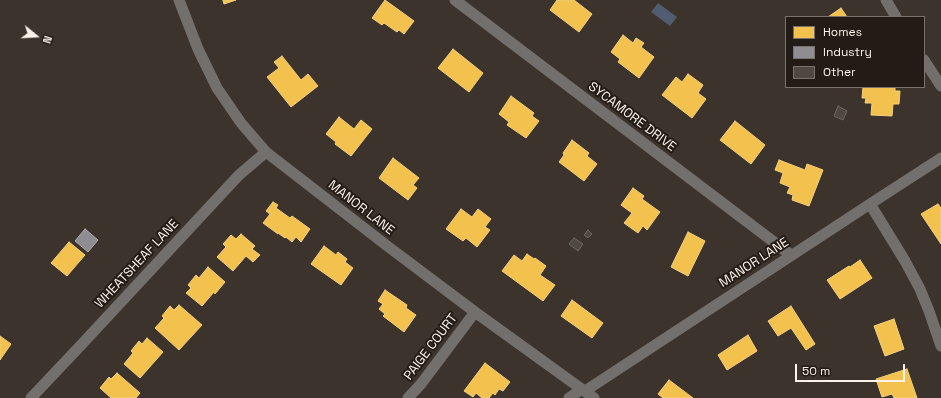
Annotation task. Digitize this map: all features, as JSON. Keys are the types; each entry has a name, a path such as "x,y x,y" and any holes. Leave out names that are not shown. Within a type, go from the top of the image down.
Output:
{"street":[{"name":"MANOR LANE","path":"179,0 198,49 217,88 241,123 266,152 386,246 587,393"},
{"name":"SYCAMORE DRIVE","path":"455,0 791,256"},
{"path":"886,0 895,16"},
{"path":"925,62 941,86"},
{"name":"WHEATSHEAF LANE","path":"31,398 239,175 266,152"},
{"name":"MANOR LANE","path":"569,398 587,393 791,256 941,158"},
{"path":"870,204 905,261 920,289 941,346"},
{"name":"PAIGE COURT","path":"408,398 421,384 475,312"}],"water":[{"path":"658,3 677,17 670,26 651,12"}],"building: Homes":[{"path":"223,0 236,0 224,4"},
{"path":"385,0 414,21 404,34 399,30 397,32 384,23 382,25 372,18"},
{"path":"557,0 574,0 592,14 579,32 550,10"},
{"path":"841,8 846,16 829,16"},
{"path":"623,35 633,43 636,38 644,43 641,47 654,57 639,78 618,62 620,59 611,52"},
{"path":"453,49 483,73 469,92 438,68"},
{"path":"282,56 301,80 308,74 318,86 291,107 267,77 279,68 274,62"},
{"path":"688,74 703,85 698,93 706,99 692,118 662,95 676,77 682,82"},
{"path":"863,88 895,88 895,91 900,91 899,104 893,104 892,116 871,115 872,103 865,103 866,98 862,98"},
{"path":"511,96 534,113 532,116 539,121 526,138 507,125 509,122 499,114"},
{"path":"339,117 354,129 361,120 372,129 351,156 335,144 336,142 326,134"},
{"path":"735,121 765,145 751,164 720,140"},
{"path":"572,140 589,153 587,156 597,164 584,181 559,162"},
{"path":"393,158 419,178 413,185 417,188 408,200 379,178"},
{"path":"779,160 805,170 807,164 823,170 809,206 792,200 793,195 787,193 790,187 780,183 783,173 775,170"},
{"path":"633,188 644,196 642,199 660,212 647,230 643,226 638,233 624,223 632,213 621,205"},
{"path":"273,202 278,205 276,208 290,218 292,216 310,229 301,242 296,237 292,242 263,223 270,214 266,211"},
{"path":"938,204 941,208 941,244 921,214"},
{"path":"461,209 472,217 478,209 491,219 485,227 490,230 477,247 466,238 463,241 446,229"},
{"path":"688,232 705,241 688,276 671,267"},
{"path":"241,234 255,246 252,249 260,255 253,262 246,256 233,271 217,257 226,247 223,244 231,235 236,239"},
{"path":"69,242 85,255 67,276 51,263"},
{"path":"324,246 336,255 338,252 347,259 345,262 353,268 341,285 311,264"},
{"path":"527,254 546,266 540,275 555,285 543,301 502,271 514,255 522,261"},
{"path":"860,260 872,278 840,299 827,280"},
{"path":"208,267 225,282 202,306 186,293 191,288 188,285 196,275 199,278"},
{"path":"385,290 407,305 406,308 416,315 404,332 383,316 385,314 379,309 383,304 378,301"},
{"path":"572,300 603,323 592,338 561,316"},
{"path":"179,305 202,325 179,350 155,328 164,318 162,316 170,306 174,310"},
{"path":"791,306 815,344 806,350 791,328 778,336 768,321"},
{"path":"894,319 904,349 885,356 874,326"},
{"path":"748,335 757,351 727,370 718,355"},
{"path":"0,336 11,344 0,360"},
{"path":"147,338 163,352 140,378 124,364 133,353 131,351 139,341 142,344"},
{"path":"485,363 510,382 503,391 499,389 495,395 493,393 489,398 482,398 476,393 473,397 464,391"},
{"path":"907,369 917,398 894,398 892,394 882,397 876,379"},
{"path":"117,373 140,393 136,398 111,398 100,388 109,377 111,379"},
{"path":"669,380 693,398 663,398 658,394"}],"building: Industry":[{"path":"85,229 98,240 88,252 75,241"}],"building: Other":[{"path":"838,106 847,111 843,120 834,116"},
{"path":"588,230 592,234 588,238 584,235"},
{"path":"574,238 583,244 578,251 569,244"}]}
